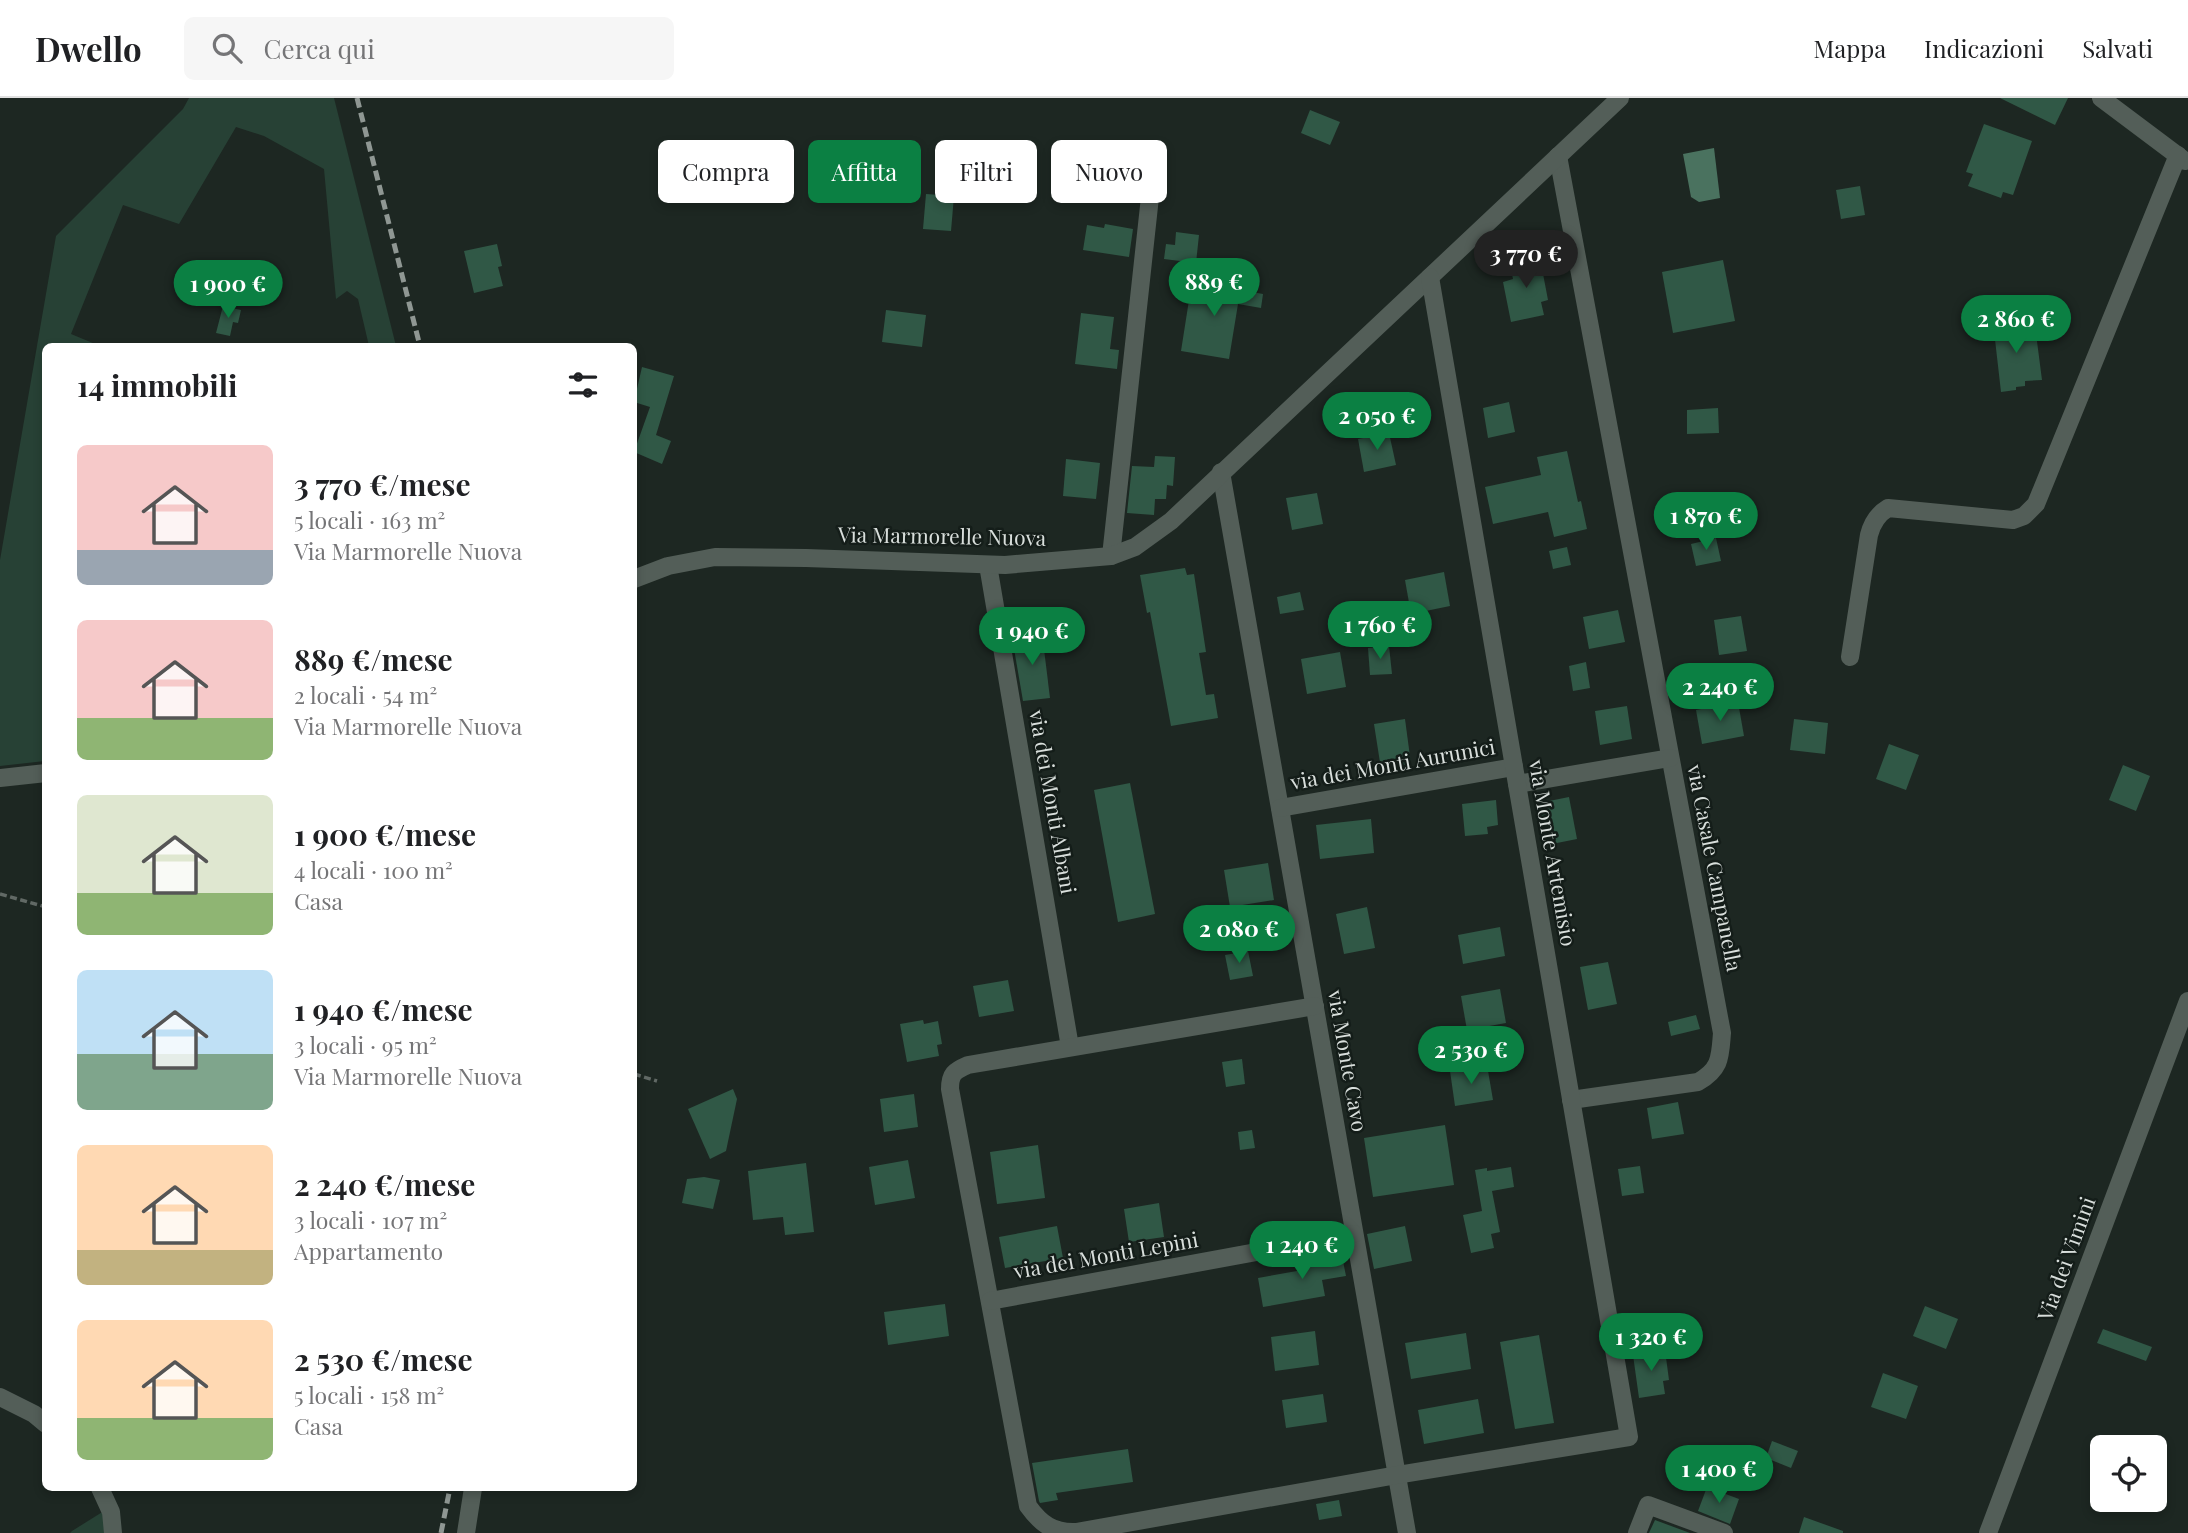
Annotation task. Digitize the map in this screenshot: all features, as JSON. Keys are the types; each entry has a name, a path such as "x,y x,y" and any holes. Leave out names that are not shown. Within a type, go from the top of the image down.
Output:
{"street":[{"name":"Via Marmorelle Nuova","path":"637,578 668,566 715,558 988,565 1111,556 1135,547 1171,520 1620,98"},
{"path":"1850,657 1869,535 1872,525 1882,512 1888,508 2013,520 2024,516 2036,505 2183,159 2101,98"},
{"name":"via Casale Campanella","path":"1558,156 1722,1033 1720,1059 1712,1074 1698,1082 1571,1100"},
{"path":"1111,556 1149,203"},
{"name":"via Monte Artemisio","path":"1397,1475 1629,1437 1430,276"},
{"name":"via Monte Cavo","path":"1221,472 1407,1533"},
{"name":"via dei Monti Albani","path":"988,565 1070,1047"},
{"name":"via dei Monti Aurunici","path":"1280,807 1516,775 1670,758"},
{"path":"0,778 42,773"},
{"name":"Via dei Vimini","path":"1988,1533 2188,1001"},
{"path":"1315,1006 968,1065 954,1070 950,1077 950,1089 1028,1506 1037,1519 1062,1533 1076,1532 1397,1475"},
{"name":"via dei Monti Lepini","path":"990,1300 1354,1234"},
{"path":"0,1397 42,1421"},
{"path":"101,1491 111,1512 113,1533"},
{"path":"466,1533 472,1491"},
{"path":"1637,1533 1648,1505 1724,1533"}],"path":[{"path":"0,894 42,906"},
{"path":"637,1075 657,1081"}],"shaded area":[{"path":"189,98 334,98 395,343 368,343 358,299 347,291 336,299 324,169 264,136 236,127 179,224 123,205 71,334 93,343 42,343 42,761 0,766 0,560 56,236 183,109"},
{"path":"1714,148 1720,198 1699,202 1691,197 1683,154"},
{"path":"104,1511 107,1533 70,1533 72,1531"}],"building":[{"path":"2000,98 2068,98 2055,125"},
{"path":"1310,110 1340,122 1330,145 1301,133"},
{"path":"1984,124 2032,141 2013,195 2003,192 2001,198 1968,186 1973,174 1966,172"},
{"path":"1860,186 1865,215 1841,219 1836,190"},
{"path":"926,194 935,195 935,203 953,203 951,231 923,229"},
{"path":"1105,224 1133,229 1129,257 1083,250 1087,225 1104,228"},
{"path":"1176,232 1199,235 1196,263 1164,259 1166,244 1175,245"},
{"path":"497,244 502,266 498,267 503,286 474,293 464,251"},
{"path":"1540,258 1548,300 1541,302 1544,315 1511,322 1503,282 1513,279 1510,264"},
{"path":"1723,260 1735,321 1673,333 1662,272"},
{"path":"1192,281 1263,294 1261,308 1238,304 1229,359 1181,351"},
{"path":"223,306 241,310 238,323 233,322 230,336 216,333"},
{"path":"886,310 926,315 922,347 882,342"},
{"path":"1081,313 1114,317 1110,349 1119,350 1117,369 1075,364"},
{"path":"2006,321 2007,324 2016,323 2017,328 2035,326 2042,380 2025,381 2025,386 2001,392 1993,322"},
{"path":"642,367 674,376 656,435 671,441 662,464 637,453 637,444 650,407 637,403"},
{"path":"1509,402 1515,432 1488,438 1483,408"},
{"path":"1718,408 1719,433 1687,434 1687,410"},
{"path":"1389,433 1396,465 1364,472 1358,439"},
{"path":"1567,451 1587,529 1554,537 1548,512 1493,524 1485,487 1541,475 1537,457"},
{"path":"1155,456 1175,457 1173,486 1167,485 1166,499 1155,499 1154,515 1127,513 1132,466 1154,467"},
{"path":"1066,459 1100,463 1096,499 1063,496"},
{"path":"1317,493 1323,524 1292,530 1286,498"},
{"path":"1716,538 1721,561 1696,566 1691,544"},
{"path":"1567,547 1571,565 1553,569 1549,551"},
{"path":"1185,568 1187,575 1194,574 1206,652 1199,653 1206,695 1214,694 1218,718 1171,726 1150,612 1147,613 1140,575"},
{"path":"1444,572 1450,606 1411,614 1405,580"},
{"path":"1300,592 1304,610 1280,614 1277,597"},
{"path":"1618,610 1625,642 1589,649 1583,617"},
{"path":"1741,616 1747,651 1719,655 1714,620"},
{"path":"1042,633 1050,698 1023,701 1012,637"},
{"path":"1389,646 1392,674 1370,675 1368,648"},
{"path":"1340,652 1346,687 1307,694 1301,659"},
{"path":"1586,662 1590,688 1573,691 1569,666"},
{"path":"1738,702 1744,736 1702,744 1696,710"},
{"path":"1627,706 1632,739 1600,745 1595,711"},
{"path":"1405,719 1411,764 1381,769 1374,724"},
{"path":"1794,719 1828,723 1825,754 1790,750"},
{"path":"1889,744 1919,755 1906,790 1876,779"},
{"path":"2123,765 2150,776 2136,811 2109,800"},
{"path":"1130,783 1155,914 1118,922 1094,790"},
{"path":"1569,797 1577,839 1547,845 1539,803"},
{"path":"1496,800 1498,825 1487,827 1488,834 1465,836 1462,804"},
{"path":"1371,819 1374,853 1320,859 1316,825"},
{"path":"1268,863 1274,900 1230,907 1224,870"},
{"path":"1367,907 1375,948 1344,954 1336,914"},
{"path":"1500,927 1505,956 1463,964 1458,935"},
{"path":"1248,951 1253,976 1230,980 1225,955"},
{"path":"1608,962 1617,1004 1588,1010 1580,967"},
{"path":"1008,980 1014,1011 979,1017 973,986"},
{"path":"1500,989 1506,1023 1467,1030 1461,996"},
{"path":"1696,1015 1700,1029 1671,1036 1668,1022"},
{"path":"923,1020 924,1024 938,1021 942,1044 937,1045 939,1056 907,1062 900,1024"},
{"path":"1242,1059 1245,1084 1226,1087 1222,1062"},
{"path":"1487,1065 1493,1100 1455,1106 1450,1071"},
{"path":"733,1089 737,1099 726,1151 710,1159 688,1109"},
{"path":"914,1094 918,1127 884,1132 880,1099"},
{"path":"1678,1102 1684,1134 1652,1139 1647,1108"},
{"path":"1445,1125 1454,1185 1373,1197 1364,1138"},
{"path":"1252,1130 1255,1148 1240,1150 1238,1132"},
{"path":"1038,1145 1045,1198 997,1204 990,1152"},
{"path":"908,1160 915,1198 875,1205 869,1167"},
{"path":"806,1163 814,1232 785,1235 783,1217 753,1220 748,1171"},
{"path":"1640,1166 1644,1193 1622,1196 1618,1169"},
{"path":"1511,1167 1514,1187 1492,1191 1500,1232 1491,1234 1494,1248 1471,1253 1463,1215 1482,1211 1475,1170"},
{"path":"704,1177 720,1180 713,1209 682,1203 687,1179"},
{"path":"1159,1203 1164,1237 1129,1242 1124,1209"},
{"path":"1057,1226 1063,1258 1005,1268 999,1237"},
{"path":"1405,1226 1412,1261 1374,1269 1367,1234"},
{"path":"1341,1251 1346,1276 1322,1280 1325,1296 1263,1307 1258,1278 1308,1269 1306,1258"},
{"path":"945,1304 949,1336 888,1345 884,1312"},
{"path":"1925,1306 1958,1319 1946,1349 1913,1336"},
{"path":"2103,1329 2152,1347 2146,1361 2097,1343"},
{"path":"1315,1331 1319,1365 1275,1371 1271,1337"},
{"path":"1466,1333 1471,1369 1411,1379 1405,1343"},
{"path":"1539,1335 1554,1423 1515,1429 1500,1342"},
{"path":"1665,1350 1669,1380 1663,1381 1665,1394 1639,1398 1633,1355"},
{"path":"1883,1373 1918,1386 1906,1419 1871,1407"},
{"path":"1323,1394 1327,1422 1286,1428 1282,1400"},
{"path":"1478,1399 1484,1433 1424,1444 1418,1410"},
{"path":"1772,1441 1798,1451 1791,1468 1766,1458"},
{"path":"1128,1449 1133,1482 1056,1493 1058,1500 1040,1503 1032,1463"},
{"path":"1707,1487 1739,1499 1730,1524 1698,1511"},
{"path":"1339,1500 1342,1516 1319,1520 1316,1504"},
{"path":"1804,1517 1843,1531 1843,1533 1799,1533"},
{"path":"1655,1520 1690,1533 1649,1533"}],"railway":[{"path":"357,98 419,343"},
{"path":"441,1533 449,1491"}]}
